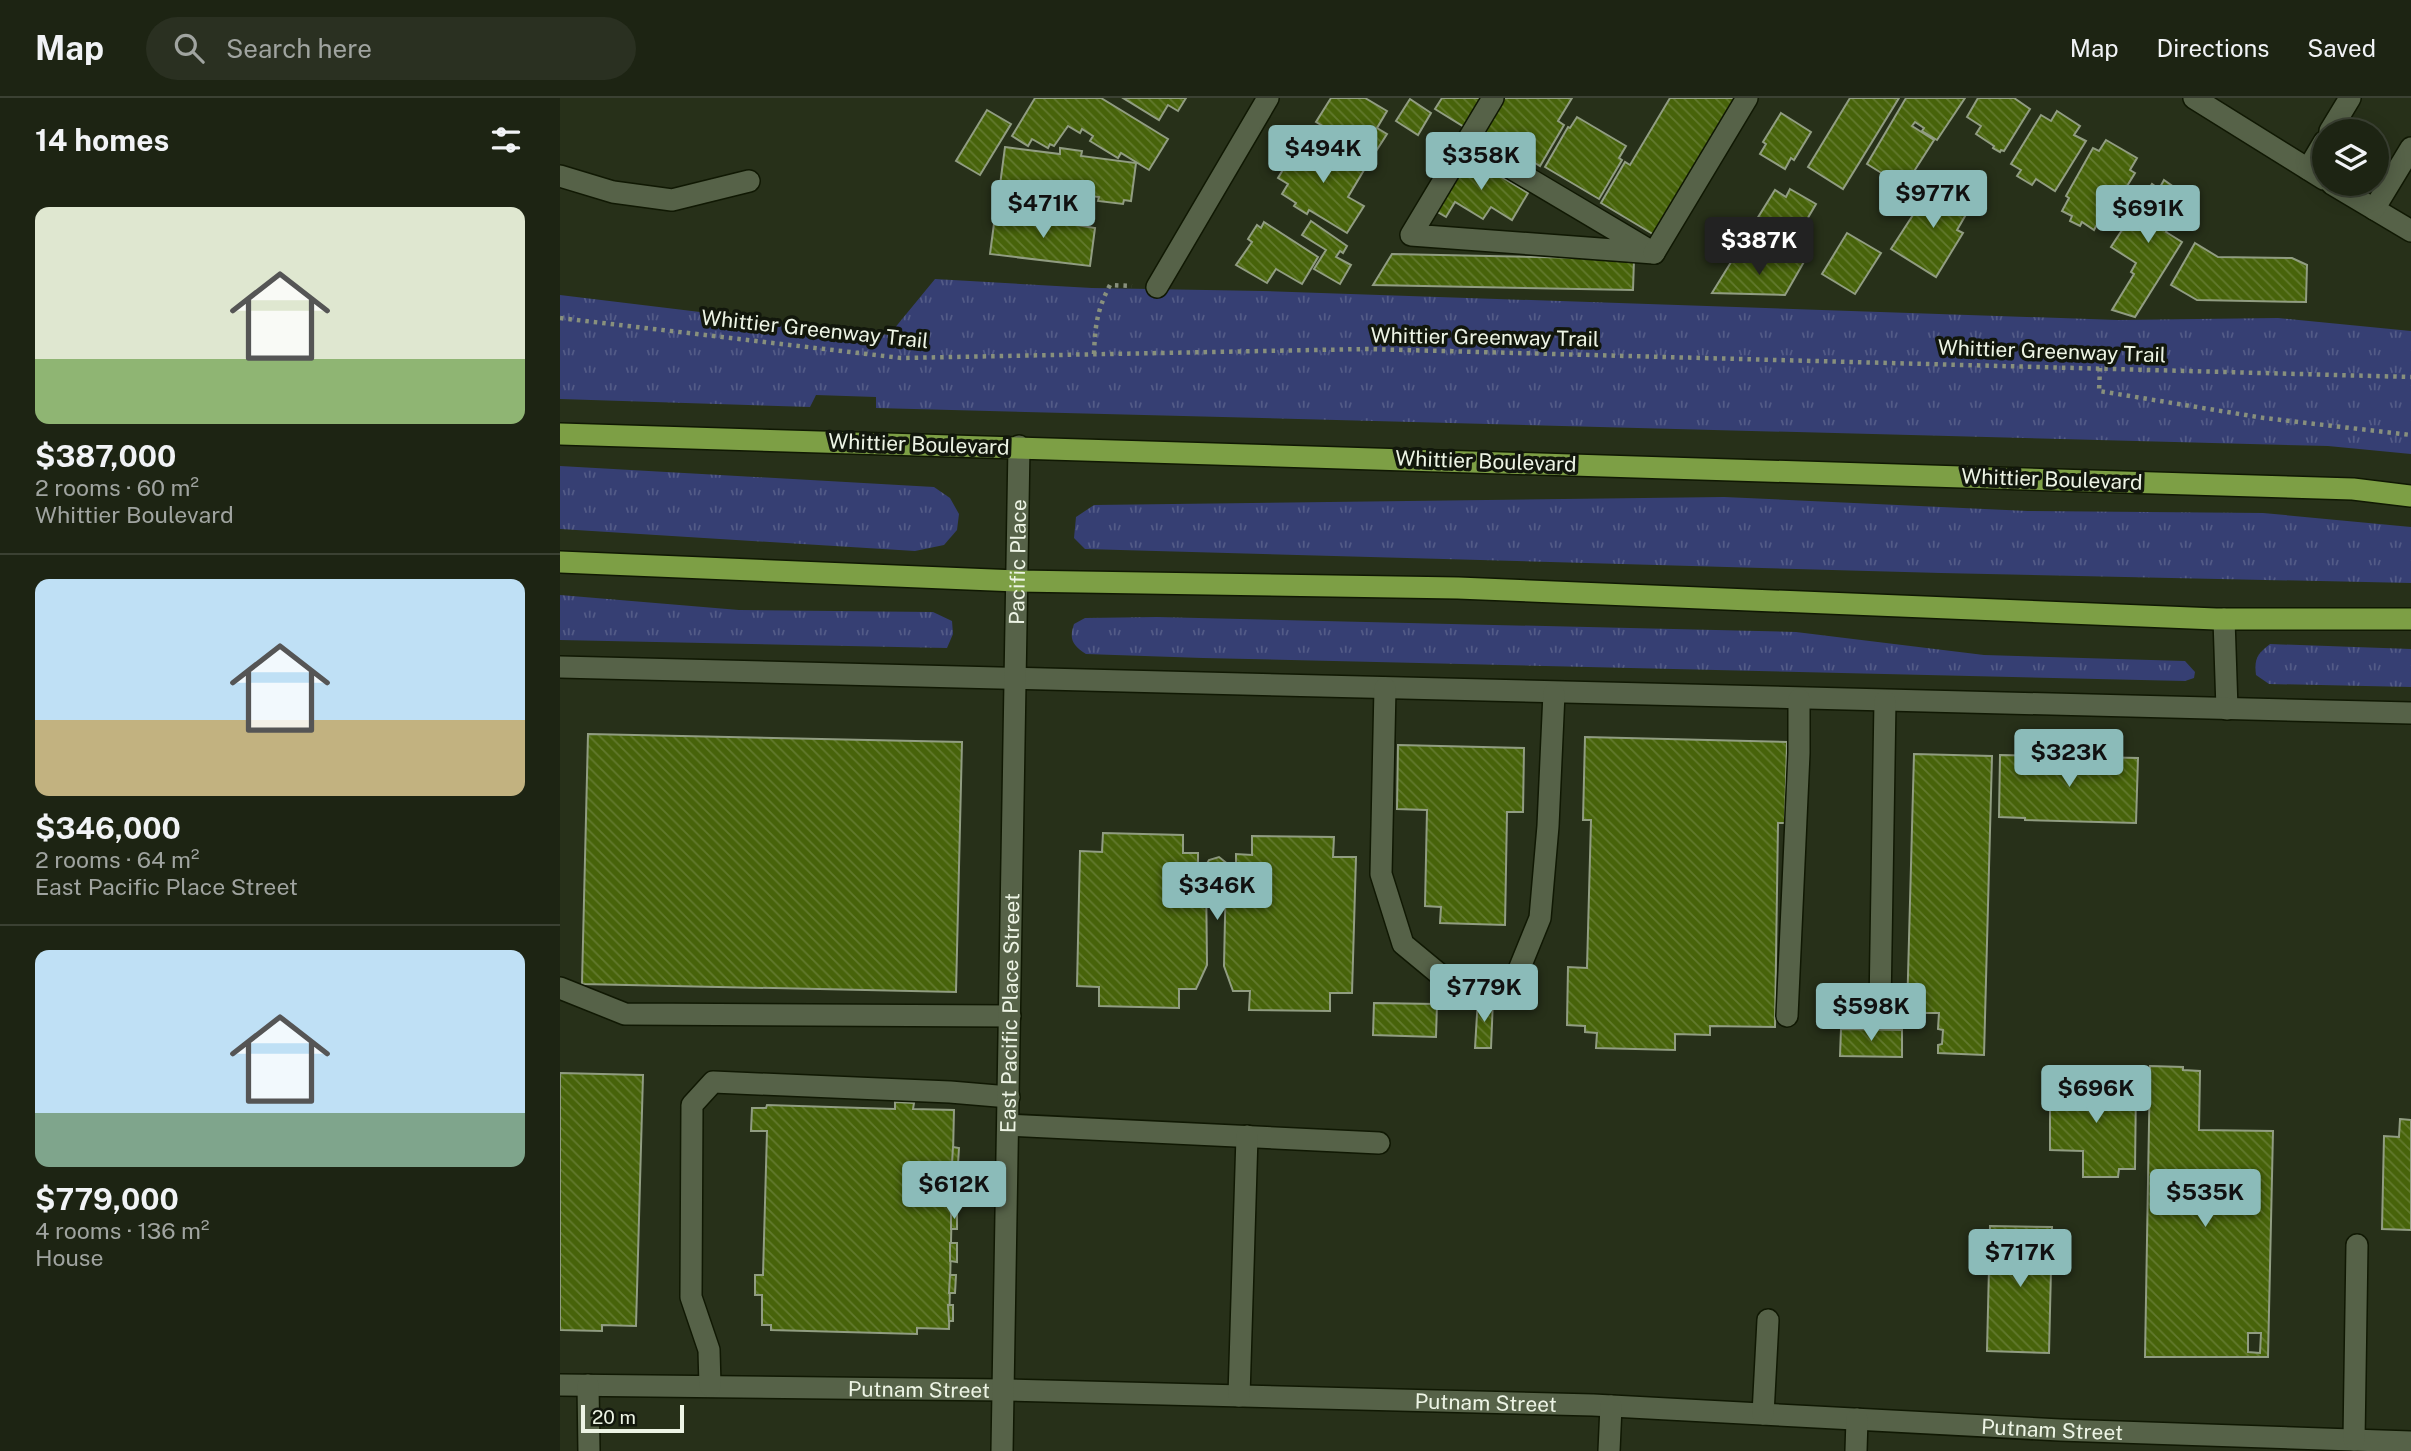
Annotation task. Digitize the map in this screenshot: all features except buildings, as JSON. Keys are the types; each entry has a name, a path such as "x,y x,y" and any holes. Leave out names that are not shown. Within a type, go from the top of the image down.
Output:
{"main road":[{"name":"Whittier Boulevard","path":"560,434 2339,488 2411,496"},
{"path":"560,562 1017,581 1458,588 2224,619 2411,619"}],"street":[{"path":"1157,287 1268,98"},
{"path":"1493,98 1411,235 1654,253"},
{"path":"1654,253 1747,98"},
{"path":"2194,98 2312,172"},
{"path":"2337,119 2350,98"},
{"path":"1467,142 1654,253"},
{"path":"2374,209 2411,148"},
{"path":"560,176 613,192 672,200 748,181"},
{"path":"2352,196 2411,231"},
{"name":"Pacific Place","path":"1016,679 1019,446"},
{"path":"2224,619 2227,709"},
{"path":"560,667 2411,713"},
{"name":"East Pacific Place Street","path":"1002,1451 1016,679"},
{"path":"1385,688 1381,874 1403,944 1444,978 1490,986 1516,977 1540,918 1548,826 1554,693"},
{"path":"1787,1016 1799,699"},
{"path":"1880,1007 1885,701"},
{"path":"560,988 625,1014 1010,1016"},
{"path":"710,1386 709,1350 691,1297 692,1105 713,1082 1009,1097"},
{"path":"1008,1125 1379,1143"},
{"path":"1239,1396 1247,1136"},
{"path":"2354,1440 2357,1245"},
{"path":"1763,1414 1768,1320"},
{"name":"Putnam Street","path":"560,1385 1004,1390 1611,1406 2060,1430 2411,1442"},
{"path":"588,1385 589,1451"},
{"path":"1609,1451 1611,1406"},
{"path":"1856,1451 1857,1419"}],"path":[{"path":"1094,354 1099,307 1110,285 1157,287"},
{"name":"Whittier Greenway Trail","path":"560,318 901,358 1367,349 2411,377"},
{"path":"2100,368 2099,391 2264,418 2411,435"}],"green space":[{"path":"935,279 1092,288 1263,291 2118,320 2278,318 2411,331 2411,454 2328,446 876,408 876,397 816,395 810,407 560,399 560,295 889,335"},
{"path":"560,466 934,487 950,498 959,514 957,530 944,545 915,551 560,529"},
{"path":"1724,497 2028,511 2263,513 2411,527 2411,583 1085,549 1074,538 1076,517 1094,505"},
{"path":"560,595 739,610 933,612 952,621 953,634 947,648 560,640"},
{"path":"1157,617 1796,632 1984,655 2185,661 2195,672 2194,678 2185,681 1203,658 1086,654 1075,645 1072,638 1074,624 1085,618"},
{"path":"2270,644 2411,649 2411,687 2269,684 2256,675 2256,661 2259,654"}]}
